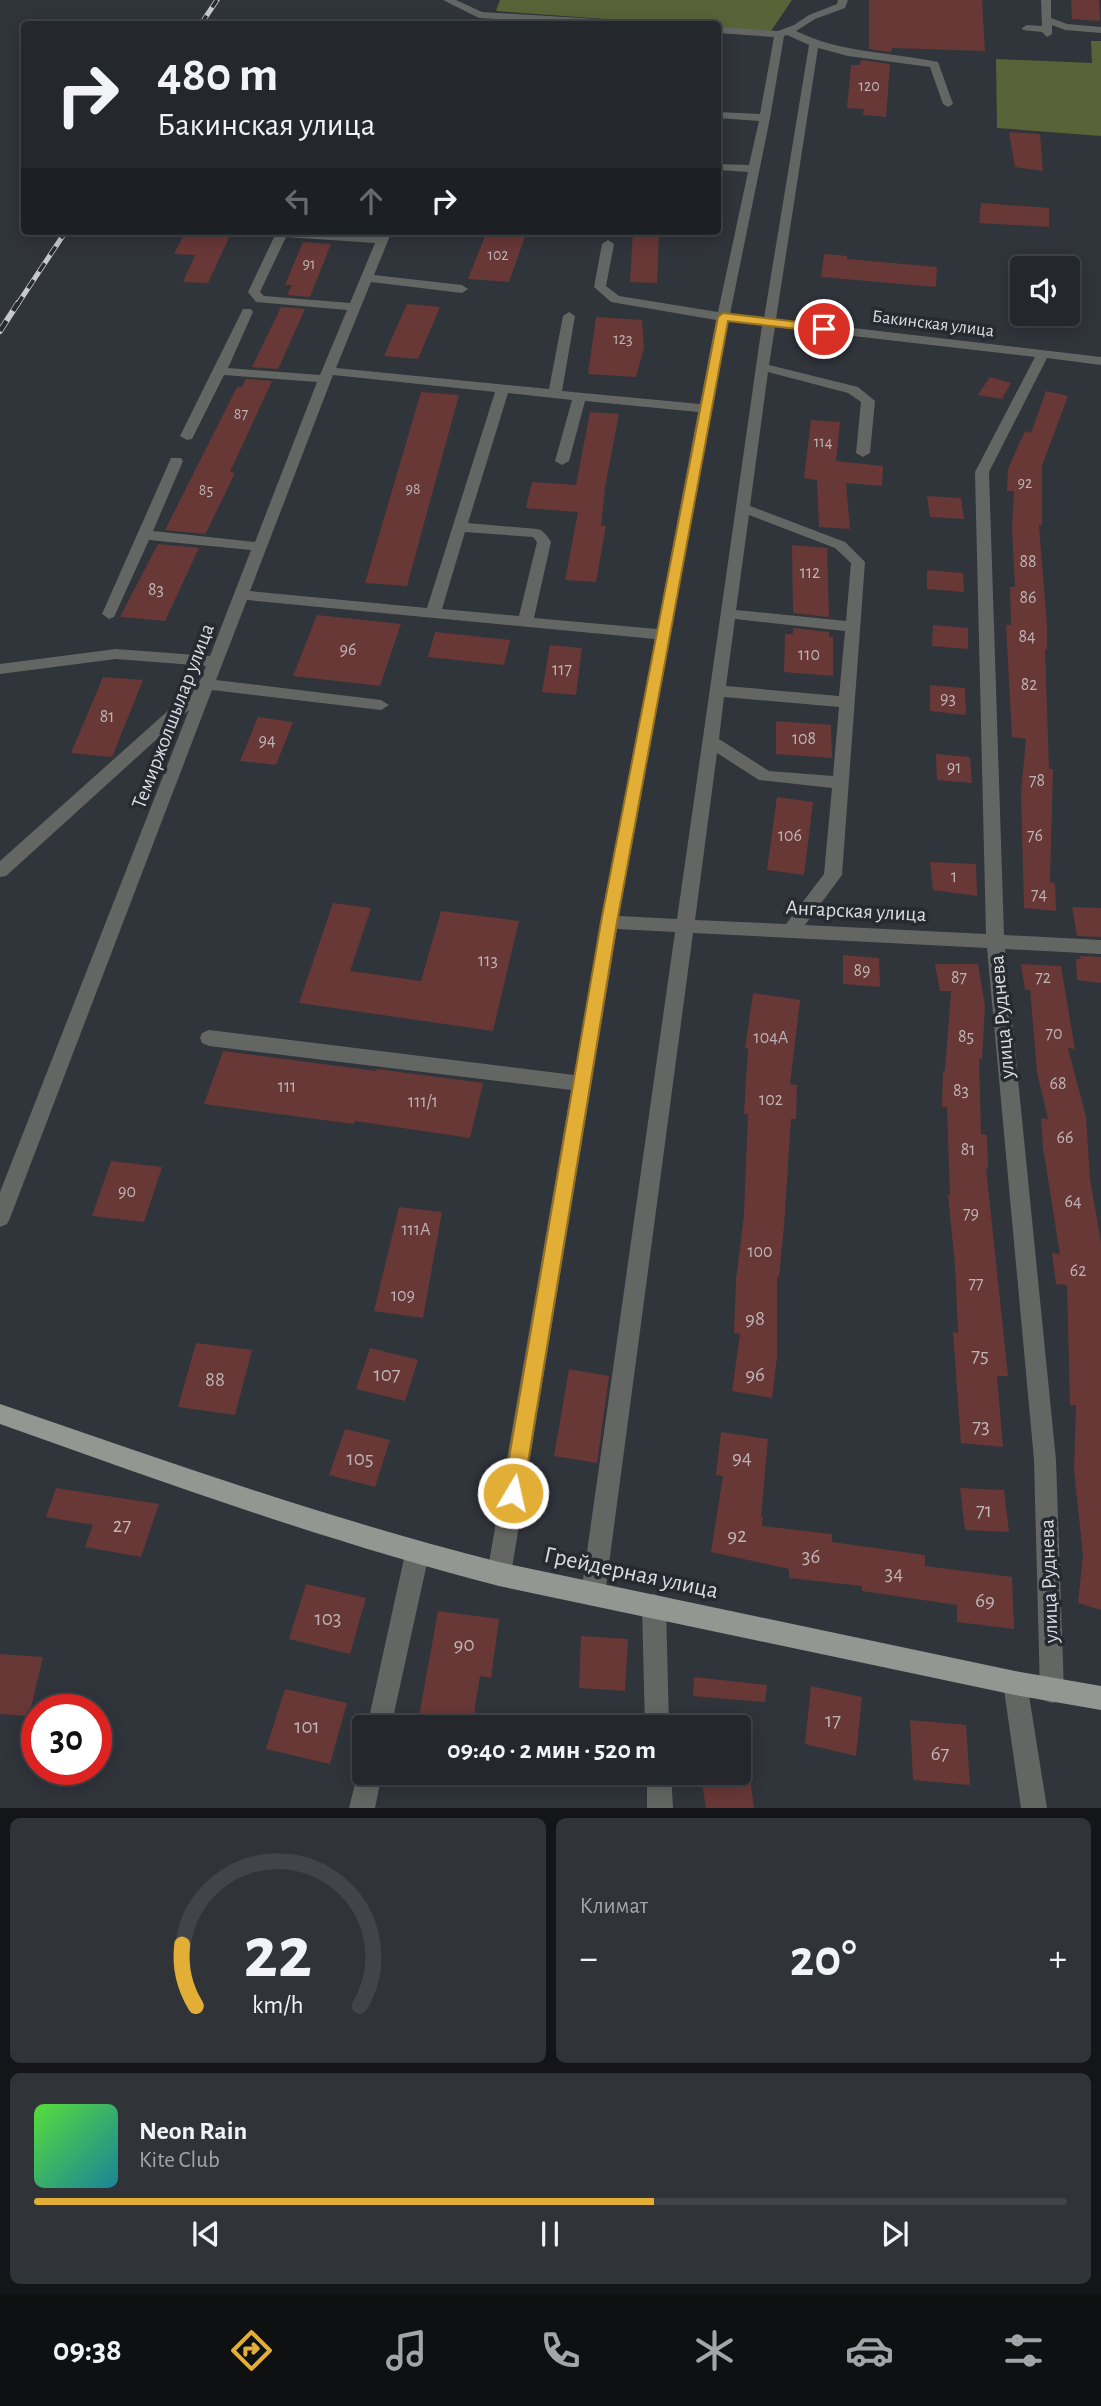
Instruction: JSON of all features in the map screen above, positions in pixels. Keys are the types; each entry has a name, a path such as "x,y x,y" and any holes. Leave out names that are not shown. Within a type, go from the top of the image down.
{"main road":[{"name":"Грейдерная улица","path":"0,1413 211,1489 418,1554 499,1574 1052,1691 1101,1698"}],"street":[{"path":"448,0 477,18 544,21"},
{"path":"477,18 483,0"},
{"path":"783,33 812,17 842,6 843,0"},
{"path":"1046,0 1047,28"},
{"path":"1027,28 1101,30"},
{"path":"721,30 783,33 848,53 934,64 948,104"},
{"path":"499,1574 609,922 723,317 783,33"},
{"path":"593,1594 762,367 814,44"},
{"path":"721,115 765,118"},
{"path":"721,167 754,169"},
{"path":"281,235 254,292 260,299 354,307"},
{"path":"358,235 384,236"},
{"name":"Темиржолшылар улица","path":"0,1218 326,375 384,236"},
{"name":"Бакинская улица","path":"608,244 600,287 615,299 723,317 1101,361"},
{"path":"366,278 462,289"},
{"path":"187,436 247,312"},
{"path":"555,393 569,316"},
{"name":"улица Руднева","path":"1042,355 982,472 995,940 1045,1460 1052,1691"},
{"path":"762,367 853,390 868,401 863,453"},
{"path":"220,371 326,375 503,388 706,409"},
{"path":"432,613 503,388"},
{"path":"562,461 580,396"},
{"path":"109,614 176,461"},
{"path":"743,509 840,545 858,562 833,875 791,931"},
{"path":"460,527 537,533 544,542 525,622"},
{"path":"144,535 261,547"},
{"path":"243,595 664,635"},
{"path":"729,614 853,627"},
{"path":"0,669 116,654 216,662"},
{"path":"0,871 208,684 381,705"},
{"path":"718,691 847,702"},
{"path":"711,742 765,776 841,783"},
{"name":"Ангарская улица","path":"609,922 1101,947"},
{"path":"209,1038 582,1084"},
{"path":"382,1715 418,1554"},
{"path":"653,1606 657,1715"},
{"path":"1015,1683 1034,1808"},
{"path":"362,1808 367,1785"},
{"path":"659,1785 660,1808"}],"green space":[{"path":"500,0 792,0 771,31 721,28 721,21 633,21 496,11"},
{"path":"1091,41 1101,41 1101,136 997,128 996,59 1092,63"}],"building":[{"path":"869,0 982,0 985,51 892,48 891,52 869,49"},
{"path":"1071,0 1099,0 1100,21 1072,19"},
{"path":"861,60 890,64 886,117 863,115 864,109 847,108 851,65 860,65"},
{"path":"1009,132 1040,134 1043,171 1015,167"},
{"path":"981,203 1049,208 1049,227 979,223"},
{"path":"184,235 230,235 208,283 183,282 195,255 174,254"},
{"path":"485,235 526,235 509,282 468,279"},
{"path":"633,235 659,235 657,283 630,282"},
{"path":"303,242 331,244 310,297 287,295 292,285 285,285"},
{"path":"824,254 847,256 847,259 937,267 936,287 821,277"},
{"path":"407,304 440,307 418,359 384,356"},
{"path":"281,307 305,309 278,369 252,367"},
{"path":"596,317 642,320 644,348 636,377 588,374"},
{"path":"990,377 1011,383 1002,399 978,395"},
{"path":"246,379 272,381 230,472 235,473 207,531 205,534 165,530 237,387 242,387"},
{"path":"1046,391 1068,396 1042,466 1042,525 1039,525 1047,625 1045,649 1049,769 1053,769 1050,882 1055,883 1056,911 1024,908 1021,793 1026,739 1012,737 1006,625 1011,625 1010,587 1015,587 1012,529 1014,491 1007,491 1008,469 1025,431 1031,433"},
{"path":"421,392 459,395 407,586 365,583"},
{"path":"590,412 619,414 605,487 601,526 606,526 596,582 565,580 578,512 526,508 532,482 576,485"},
{"path":"811,420 840,422 836,461 883,466 882,486 846,483 850,529 819,527 817,480 804,478"},
{"path":"927,496 961,498 964,519 930,517"},
{"path":"158,544 199,548 165,621 120,617"},
{"path":"792,545 827,548 829,617 793,613"},
{"path":"927,570 963,573 964,592 927,589"},
{"path":"317,615 401,624 380,686 293,676"},
{"path":"933,625 968,628 968,649 932,646"},
{"path":"793,628 829,632 829,637 833,637 833,676 784,672 785,634 793,634"},
{"path":"435,632 510,640 504,665 428,657"},
{"path":"550,645 582,648 576,695 542,692"},
{"path":"103,677 143,680 112,757 71,753"},
{"path":"930,685 965,688 966,715 930,711"},
{"path":"258,717 293,722 276,765 240,761"},
{"path":"776,721 831,725 832,758 776,754"},
{"path":"936,754 970,757 972,783 937,780"},
{"path":"777,797 813,802 804,875 767,870"},
{"path":"930,862 976,864 977,896 933,890"},
{"path":"333,903 371,908 350,971 421,981 441,911 519,921 493,1031 299,1003"},
{"path":"1072,907 1101,908 1101,937 1077,936"},
{"path":"843,955 879,958 880,987 843,984"},
{"path":"1080,956 1101,957 1101,983 1077,980 1076,959 1081,959"},
{"path":"935,964 978,964 985,1006 982,1059 979,1059 981,1134 987,1135 988,1169 986,1168 1008,1376 997,1376 1003,1447 961,1443 953,1332 958,1333 948,1195 947,1107 942,1107 951,991 940,991"},
{"path":"1021,964 1061,966 1075,1049 1068,1048 1086,1117 1090,1179 1101,1242 1101,1610 1078,1603 1083,1555 1074,1470 1076,1405 1070,1405 1067,1285 1056,1284 1052,1253 1060,1254 1043,1148 1041,1118 1048,1119 1037,1072 1030,990 1025,990"},
{"path":"753,993 800,1000 790,1084 797,1085 796,1119 791,1119 784,1226 777,1277 777,1357 772,1398 732,1391 740,1334 734,1333 736,1280 744,1215 748,1114 744,1114 748,1048 745,1048"},
{"path":"223,1051 483,1083 470,1138 355,1121 354,1124 204,1104"},
{"path":"111,1161 162,1167 144,1222 92,1216"},
{"path":"399,1207 442,1212 423,1318 374,1311"},
{"path":"196,1343 252,1350 235,1415 178,1407"},
{"path":"370,1348 418,1360 405,1401 356,1389"},
{"path":"569,1369 609,1376 597,1463 554,1456"},
{"path":"345,1429 390,1440 375,1487 329,1475"},
{"path":"721,1432 768,1439 762,1526 832,1534 832,1542 925,1555 925,1566 1012,1577 1014,1629 957,1622 957,1605 862,1591 862,1586 789,1578 789,1569 711,1552 723,1476 716,1475"},
{"path":"56,1488 159,1504 141,1557 85,1547 93,1525 46,1517"},
{"path":"960,1488 1004,1490 1009,1532 965,1530"},
{"path":"306,1584 366,1598 350,1654 289,1639"},
{"path":"438,1611 499,1619 491,1678 480,1676 474,1715 419,1715"},
{"path":"581,1636 628,1639 625,1691 579,1688"},
{"path":"0,1654 43,1657 34,1694 21,1694 21,1715 0,1714"},
{"path":"694,1677 767,1685 765,1702 693,1696"},
{"path":"811,1686 862,1697 856,1756 805,1744"},
{"path":"285,1689 347,1703 330,1764 266,1749"},
{"path":"910,1720 966,1725 970,1785 913,1780"},
{"path":"702,1785 751,1785 754,1808 706,1808"}],"railway":[{"path":"203,21 217,0"},
{"path":"17,305 63,235"},
{"path":"0,331 18,303"}],"route":[{"path":"513,1493 609,922 723,317 824,329"}]}
